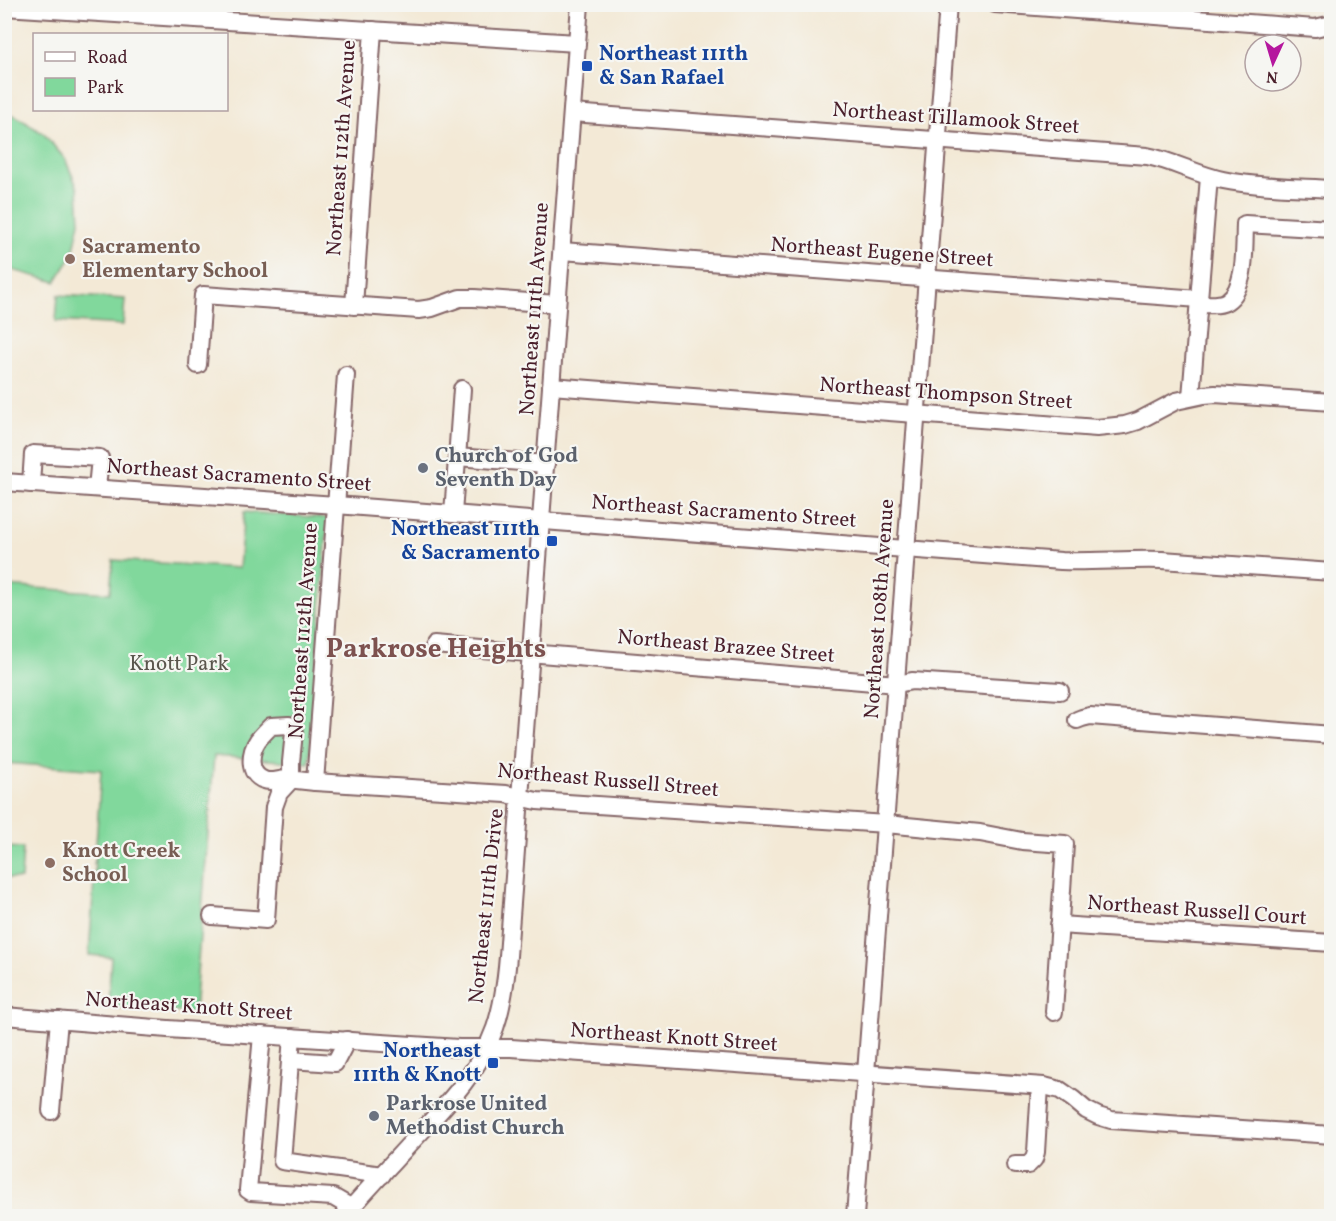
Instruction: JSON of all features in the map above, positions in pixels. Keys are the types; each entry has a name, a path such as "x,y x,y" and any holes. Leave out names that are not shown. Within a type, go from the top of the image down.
{"street":[{"name":"Northeast 111th Avenue","path":"520,797 580,4"},
{"name":"Northeast 108th Avenue","path":"855,1216 948,4"},
{"path":"995,4 1110,9 1315,28 1332,24"},
{"path":"4,7 236,13 373,30 577,43"},
{"name":"Northeast 112th Avenue","path":"354,306 373,30"},
{"name":"Northeast Tillamook Street","path":"572,113 1148,156 1177,164 1209,177 1240,183 1332,189"},
{"path":"1191,397 1209,177"},
{"name":"Northeast Eugene Street","path":"562,250 1216,304 1226,302 1239,286 1242,275 1245,224 1332,229"},
{"path":"198,365 203,295 419,310 460,298 557,304"},
{"name":"Northeast 112th Avenue","path":"315,782 346,375"},
{"name":"Northeast Thompson Street","path":"551,386 1079,427 1125,425 1138,421 1176,401 1215,394 1332,402"},
{"path":"453,514 462,389"},
{"path":"31,484 33,454 100,458 97,488"},
{"path":"457,457 546,464"},
{"name":"Northeast Sacramento Street","path":"4,482 336,505 1061,561 1162,560 1332,572"},
{"name":"Northeast Brazee Street","path":"434,645 897,684 912,681 1060,692"},
{"path":"1077,720 1090,716 1332,735"},
{"name":"Northeast Russell Street","path":"213,916 266,920 274,807 279,793 291,780 506,794 537,801 886,824 1065,844 1059,925"},
{"name":"Northeast 111th Drive","path":"348,1212 456,1094 486,1048 499,1013 506,980 520,797"},
{"path":"1054,1012 1059,925"},
{"name":"Northeast Russell Court","path":"1059,925 1332,943"},
{"name":"Northeast Knott Street","path":"4,1016 459,1048 522,1049 1040,1086 1060,1090 1086,1110 1111,1120 1332,1135"},
{"path":"51,1111 58,1020"},
{"path":"262,1035 248,1190 333,1197 348,1212"},
{"path":"292,1037 282,1161 382,1174"},
{"path":"290,1060 335,1063 347,1040"},
{"path":"1015,1165 1028,1165 1034,1159 1040,1086"}],"green space":[{"path":"5,113 16,116 44,134 65,159 78,189 80,222 73,254 56,282 5,268"},
{"path":"58,295 125,299 123,325 56,321"},
{"name":"Knott Park","path":"244,512 328,518 309,763 214,756 194,1013 108,1007 111,957 89,955 101,770 5,763 4,586 110,593 113,560 239,568"},
{"path":"5,847 23,848 21,879 5,878"}],"place":[{"name":"Northeast 111th & San Rafael","path":"587,66"},
{"name":"Sacramento Elementary School","path":"70,259"},
{"name":"Church of God Seventh Day","path":"423,468"},
{"name":"Northeast 111th & Sacramento","path":"552,541"},
{"name":"Knott Creek School","path":"50,863"},
{"name":"Northeast 111th & Knott","path":"493,1063"},
{"name":"Parkrose United Methodist Church","path":"374,1116"}],"district":[{"name":"Parkrose Heights","path":"436,650"}]}
